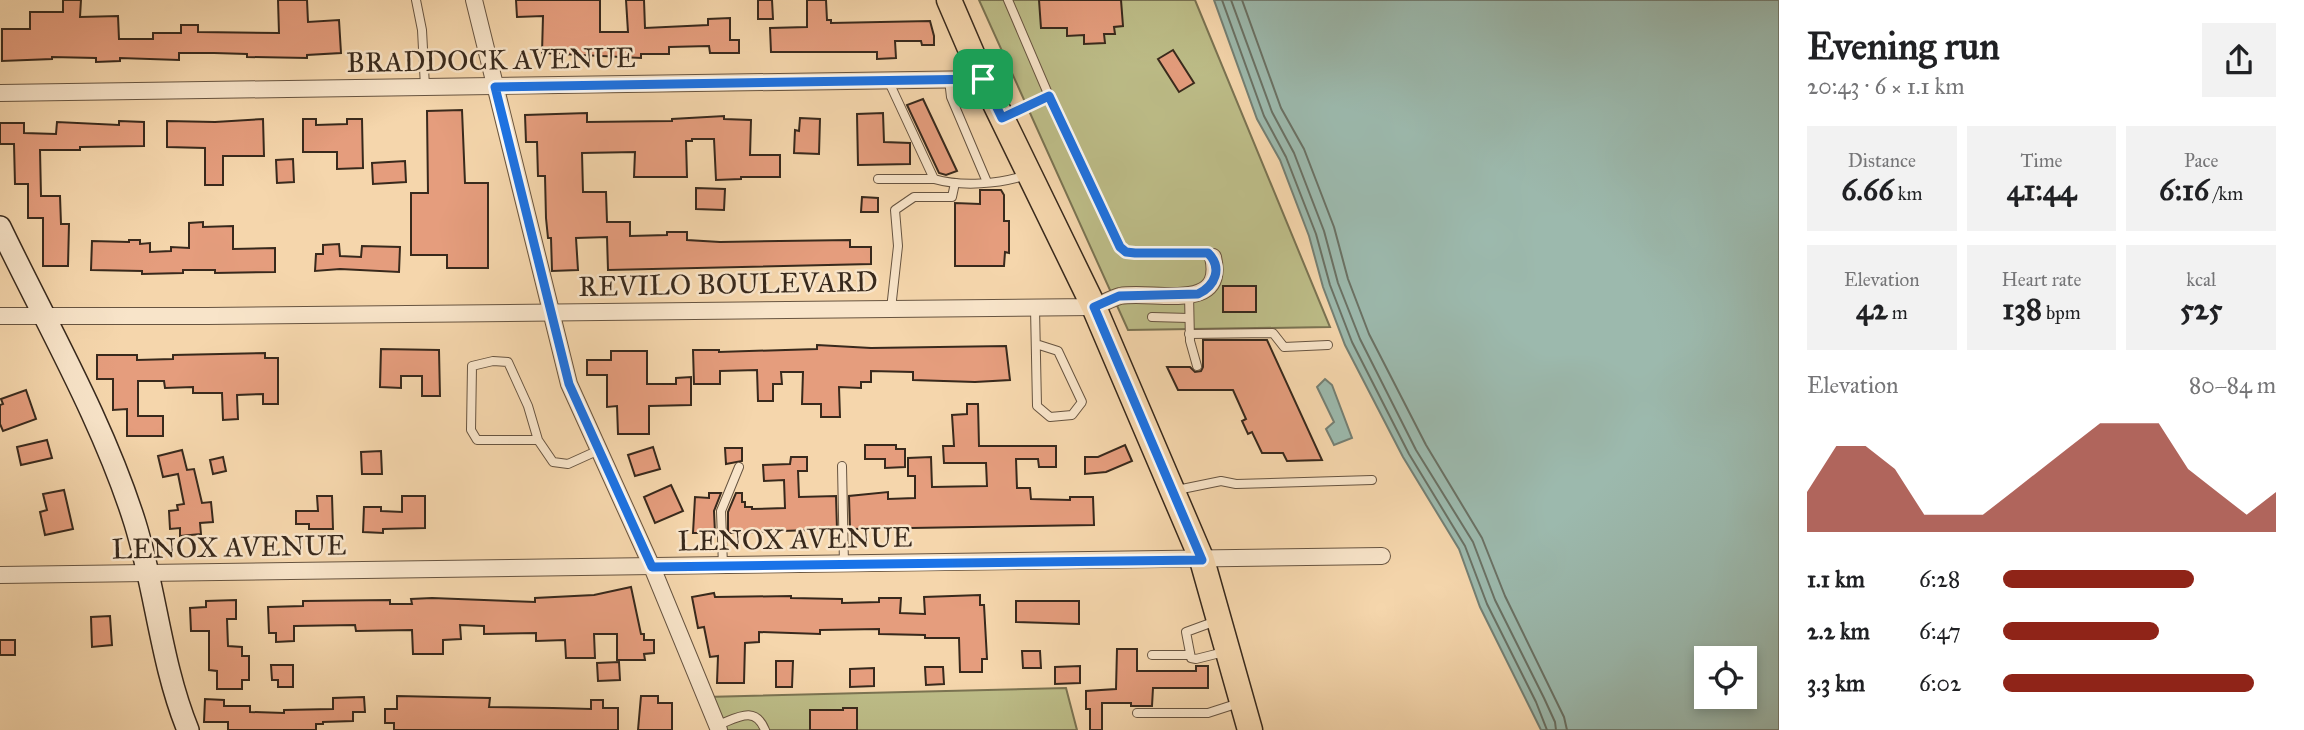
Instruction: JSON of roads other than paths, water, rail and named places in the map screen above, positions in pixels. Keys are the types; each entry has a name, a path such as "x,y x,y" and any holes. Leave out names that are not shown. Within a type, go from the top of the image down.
{"main road":[{"path":"949,0 983,79 1094,307 1202,560 1250,730"},
{"path":"0,227 100,430 135,523 176,699 188,730"}],"street":[{"path":"474,0 569,384 652,567 718,728"},
{"name":"BRADDOCK AVENUE","path":"0,93 983,79"},
{"path":"1189,295 1198,294 1213,282 1216,272 1213,257"},
{"name":"REVILO BOULEVARD","path":"0,316 1094,307 1119,296 1189,295"},
{"name":"LENOX AVENUE","path":"0,575 1382,556"}],"lane":[{"path":"416,0 422,30 425,87"},
{"path":"1008,0 1049,96 1120,247 1126,252 1135,253 1208,253 1213,257"},
{"path":"949,79 951,97 987,182"},
{"path":"888,80 934,179"},
{"path":"1002,118 1049,96"},
{"path":"878,179 987,182 1012,180 1030,174"},
{"path":"891,309 898,246 895,210 914,197 952,197 955,183"},
{"path":"1189,295 1189,334 1197,366"},
{"path":"1035,307 1035,344 1037,406 1050,417 1072,415 1082,402 1058,351 1035,344"},
{"path":"1152,317 1189,318"},
{"path":"1189,334 1273,333 1284,347 1328,345"},
{"path":"538,440 477,440 471,430 472,366 493,361 508,362 528,406 538,440 553,462 568,464 599,450"},
{"path":"842,466 844,565"},
{"path":"723,566 721,511 739,467"},
{"path":"1173,491 1221,481 1236,484 1372,480"},
{"path":"1219,620 1186,632 1190,655 1196,659 1228,651"},
{"path":"1152,655 1190,655"},
{"path":"1138,713 1208,713 1242,702"},
{"path":"718,728 745,715 755,716 765,730"}],"water":[{"path":"1214,0 1779,0 1779,730 1541,730 1480,607 1459,549 1403,457 1345,345 1323,287 1309,236 1280,160 1257,119"},
{"path":"1325,379 1332,385 1352,438 1334,445 1326,429 1334,422 1317,387"}]}
